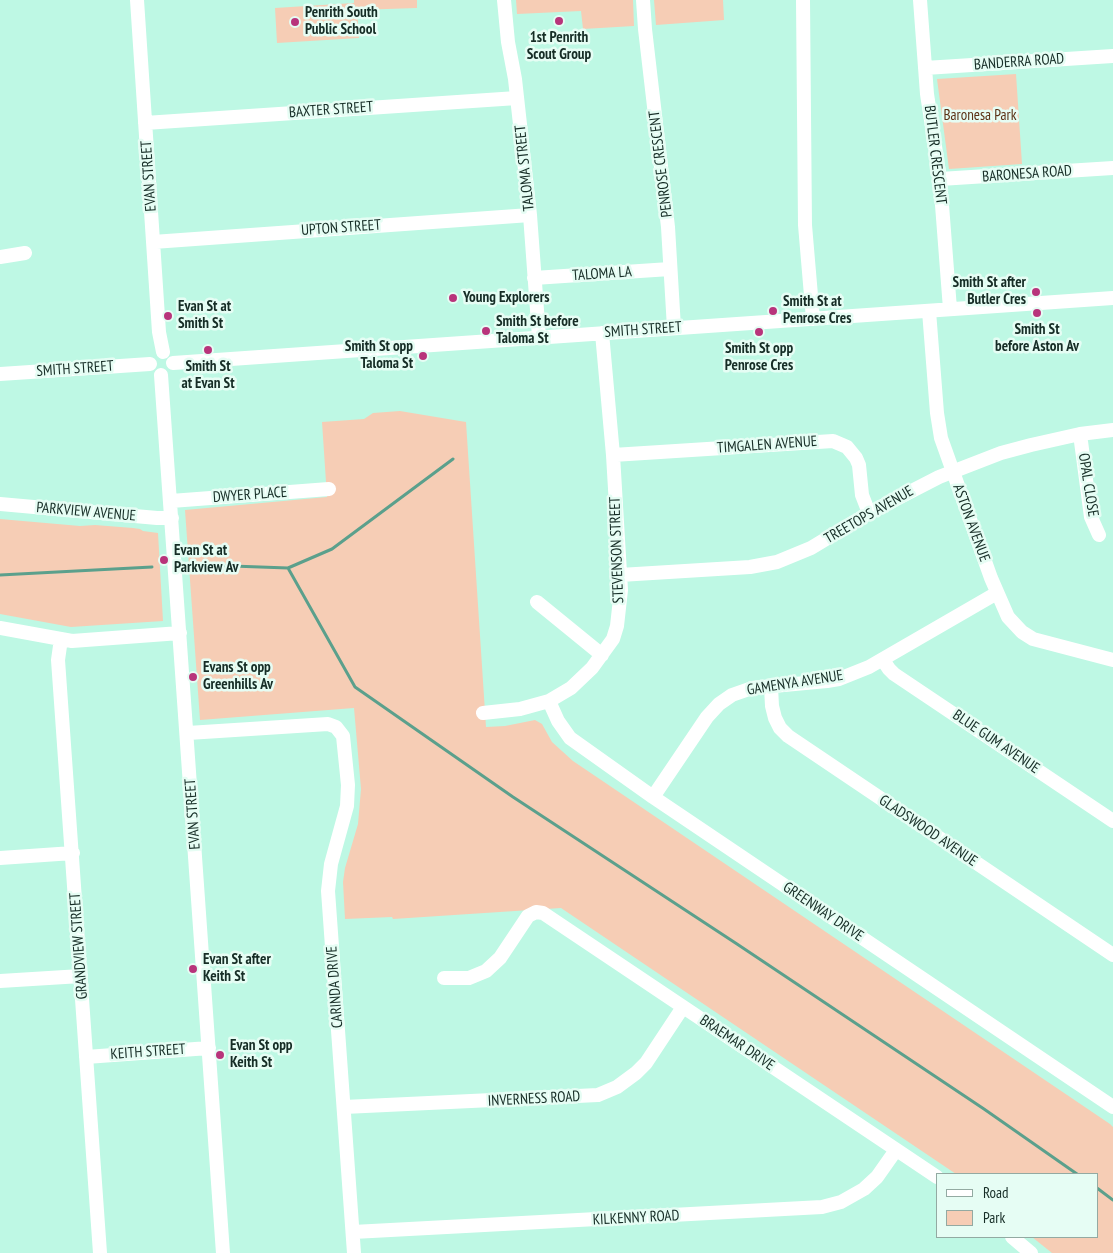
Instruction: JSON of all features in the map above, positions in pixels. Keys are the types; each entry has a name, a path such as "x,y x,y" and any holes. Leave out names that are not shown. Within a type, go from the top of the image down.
{"street":[{"name":"EVAN STREET","path":"137,0 159,332 162,352"},
{"name":"TALOMA STREET","path":"504,0 530,215 539,337"},
{"name":"PENROSE CRESCENT","path":"643,0 668,227 674,328"},
{"path":"803,0 805,225 813,319"},
{"name":"BUTLER CRESCENT","path":"920,0 925,68 940,180 950,309"},
{"name":"BANDERRA ROAD","path":"925,68 1113,56"},
{"name":"BAXTER STREET","path":"145,123 517,98"},
{"name":"BARONESA ROAD","path":"940,180 1113,168"},
{"name":"UPTON STREET","path":"153,242 530,215"},
{"path":"0,256 24,253"},
{"name":"TALOMA LA","path":"534,278 670,269"},
{"name":"SMITH STREET","path":"173,363 1113,298"},
{"name":"ASTON AVENUE","path":"929,311 940,430 952,472 997,593 1008,617 1016,627 1028,636 1040,641 1113,660"},
{"name":"STEVENSON STREET","path":"483,713 520,709 549,701 577,683 592,668 613,639 617,626 620,600 620,575 613,455 602,333"},
{"path":"162,352 169,354 173,363 168,372 162,375 155,372 150,364 152,357 162,352"},
{"name":"SMITH STREET","path":"0,374 150,364"},
{"name":"EVAN STREET","path":"162,375 223,1253"},
{"name":"TREETOPS AVENUE","path":"620,575 750,567 777,562 811,548 922,485 952,472 1017,449 1080,434 1113,430"},
{"name":"OPAL CLOSE","path":"1080,434 1091,517 1099,535"},
{"name":"TIMGALEN AVENUE","path":"613,455 833,441 847,447 856,458 859,465 862,495 869,514"},
{"name":"DWYER PLACE","path":"171,501 329,489"},
{"name":"PARKVIEW AVENUE","path":"0,504 172,518"},
{"name":"GAMENYA AVENUE","path":"653,797 714,708 724,700 752,688 816,683 839,679 883,660 997,593"},
{"path":"538,602 602,655"},
{"path":"0,628 77,641 180,633"},
{"name":"GRANDVIEW STREET","path":"60,639 58,660 100,1253"},
{"name":"BLUE GUM AVENUE","path":"883,660 894,674 1113,821"},
{"name":"GLADSWOOD AVENUE","path":"771,687 775,718 780,728 788,736 1113,955"},
{"name":"GREENWAY DRIVE","path":"549,701 558,721 570,738 653,797 1113,1108"},
{"name":"CARINDA DRIVE","path":"188,733 328,724 336,727 341,732 344,740 348,796 345,816 331,864 328,891 354,1253"},
{"path":"0,858 73,853"},
{"name":"BRAEMAR DRIVE","path":"444,978 469,978 486,971 500,958 528,916 536,912 547,914 936,1176"},
{"path":"0,981 81,976"},
{"name":"INVERNESS ROAD","path":"344,1107 598,1095 617,1087 646,1063 683,1007"},
{"name":"KEITH STREET","path":"86,1056 209,1048"},
{"name":"KILKENNY ROAD","path":"353,1232 822,1207 841,1202 864,1188 876,1178 896,1150"},
{"path":"1013,1238 1032,1253"}],"green space":[{"path":"354,0 417,0 417,8 357,10 359,38 277,43 275,8 354,3"},
{"path":"516,0 633,0 634,26 583,29 581,11 517,14"},
{"path":"654,0 723,0 724,20 656,25"},
{"name":"Baronesa Park","path":"1016,74 1022,164 949,169 937,79"},
{"path":"400,411 466,422 486,727 505,726 535,720 542,724 552,742 573,761 1110,1124 1113,1127 1113,1253 1052,1253 1033,1238 1098,1238 1098,1173 955,1173 561,908 393,919 392,917 345,919 343,882 345,868 358,824 361,789 354,708 200,720 185,510 327,497 322,422 364,419 373,413"},
{"path":"0,519 80,526 95,525 133,528 158,533 163,621 71,627 0,614"}],"waterway":[{"path":"288,568 332,549 453,459"},
{"path":"204,565 288,568 355,687 513,797 984,1109 1076,1173"},
{"path":"0,575 152,567"},
{"path":"1098,1189 1113,1200"}],"place":[{"name":"1st Penrith Scout Group","path":"559,21"},
{"name":"Penrith South Public School","path":"295,22"},
{"name":"Smith St after Butler Cres","path":"1036,292"},
{"name":"Young Explorers","path":"453,298"},
{"name":"Smith St at Penrose Cres","path":"773,311"},
{"name":"Smith St before Aston Av","path":"1037,313"},
{"name":"Evan St at Smith St","path":"168,316"},
{"name":"Smith St before Taloma St","path":"486,331"},
{"name":"Smith St opp Penrose Cres","path":"759,332"},
{"name":"Smith St at Evan St","path":"208,350"},
{"name":"Smith St opp Taloma St","path":"423,356"},
{"name":"Evan St at Parkview Av","path":"164,560"},
{"name":"Evans St opp Greenhills Av","path":"193,677"},
{"name":"Evan St after Keith St","path":"193,969"},
{"name":"Evan St opp Keith St","path":"220,1055"}]}
